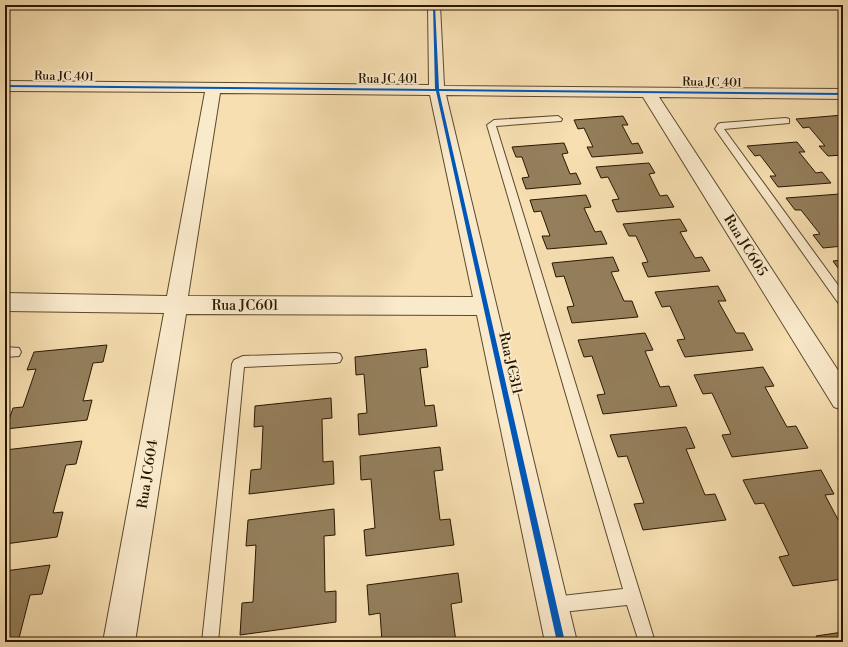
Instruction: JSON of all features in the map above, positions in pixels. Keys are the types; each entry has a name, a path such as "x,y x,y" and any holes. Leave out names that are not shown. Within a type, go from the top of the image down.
{"street":[{"name":"Rua JC311","path":"434,5 436,90 561,642"},
{"name":"Rua JC 401","path":"5,86 843,94"},
{"name":"Rua JC604","path":"119,642 213,88"},
{"name":"Rua JC605","path":"648,92 843,399"},
{"name":"Rua JC601","path":"5,302 175,305 485,306"}],"lane":[{"path":"558,119 494,123 491,126 647,642"},
{"path":"786,122 721,126 719,129 843,301"},
{"path":"210,642 238,364 243,361 336,358"},
{"path":"553,605 633,596"}],"building":[{"path":"843,115 843,155 828,156 819,146 825,146 809,127 803,128 796,119"},
{"path":"623,116 628,125 622,125 632,144 638,143 643,153 592,157 587,147 593,147 584,128 578,129 574,120"},
{"path":"797,142 805,152 799,152 816,173 822,172 831,183 778,187 770,176 776,176 760,155 755,156 747,146"},
{"path":"564,143 568,153 562,154 570,174 576,173 581,184 526,189 522,178 529,177 522,157 516,157 512,147"},
{"path":"649,163 655,173 649,174 660,196 667,195 674,207 617,212 612,200 619,199 608,177 601,178 596,167"},
{"path":"840,194 843,198 843,246 823,248 813,235 820,234 801,210 795,210 786,198"},
{"path":"586,195 591,207 584,208 595,232 601,231 607,244 547,249 542,236 550,236 541,211 534,212 530,200"},
{"path":"680,219 687,231 680,232 695,258 702,257 710,271 648,277 642,263 648,262 636,236 629,236 623,224"},
{"path":"613,257 619,271 611,272 624,301 632,301 638,317 572,323 567,307 574,306 564,276 556,277 552,263"},
{"path":"843,260 843,275 833,261"},
{"path":"718,286 726,301 718,301 736,333 744,333 753,350 685,357 677,340 685,339 670,306 662,307 655,292"},
{"path":"645,333 653,350 645,351 660,387 669,386 677,406 603,414 597,395 605,394 592,356 584,357 578,340"},
{"path":"107,345 103,362 93,363 83,401 92,400 87,420 6,429 13,408 23,407 36,369 27,370 34,352"},
{"path":"426,349 428,367 420,368 425,406 434,405 437,426 359,435 358,414 367,413 364,374 356,375 355,357"},
{"path":"763,367 774,386 765,387 787,427 796,426 808,448 732,457 722,435 731,434 712,393 703,394 694,375"},
{"path":"331,398 332,418 322,419 323,462 333,461 334,484 249,494 251,470 261,469 263,426 254,427 255,406"},
{"path":"686,427 695,448 686,449 705,495 715,494 726,520 643,530 634,504 644,503 627,456 618,457 610,435"},
{"path":"82,441 76,464 66,465 53,513 63,512 57,537 5,544 5,450"},
{"path":"440,447 443,470 434,471 440,520 450,519 454,545 366,556 364,530 375,528 371,479 361,480 360,456"},
{"path":"821,470 834,494 825,495 843,529 843,579 793,586 779,557 789,555 764,503 755,504 743,480"},
{"path":"334,509 335,535 324,536 325,592 336,591 336,622 240,635 242,603 253,602 256,545 246,546 248,520"},
{"path":"50,565 42,594 30,595 18,642 5,642 5,571"},
{"path":"458,573 462,602 451,604 456,642 382,642 380,613 369,615 367,585"},
{"path":"843,632 843,642 819,642 816,636"}],"cycle path":[{"path":"434,5 437,90 561,642"},
{"path":"5,86 843,94"}]}
